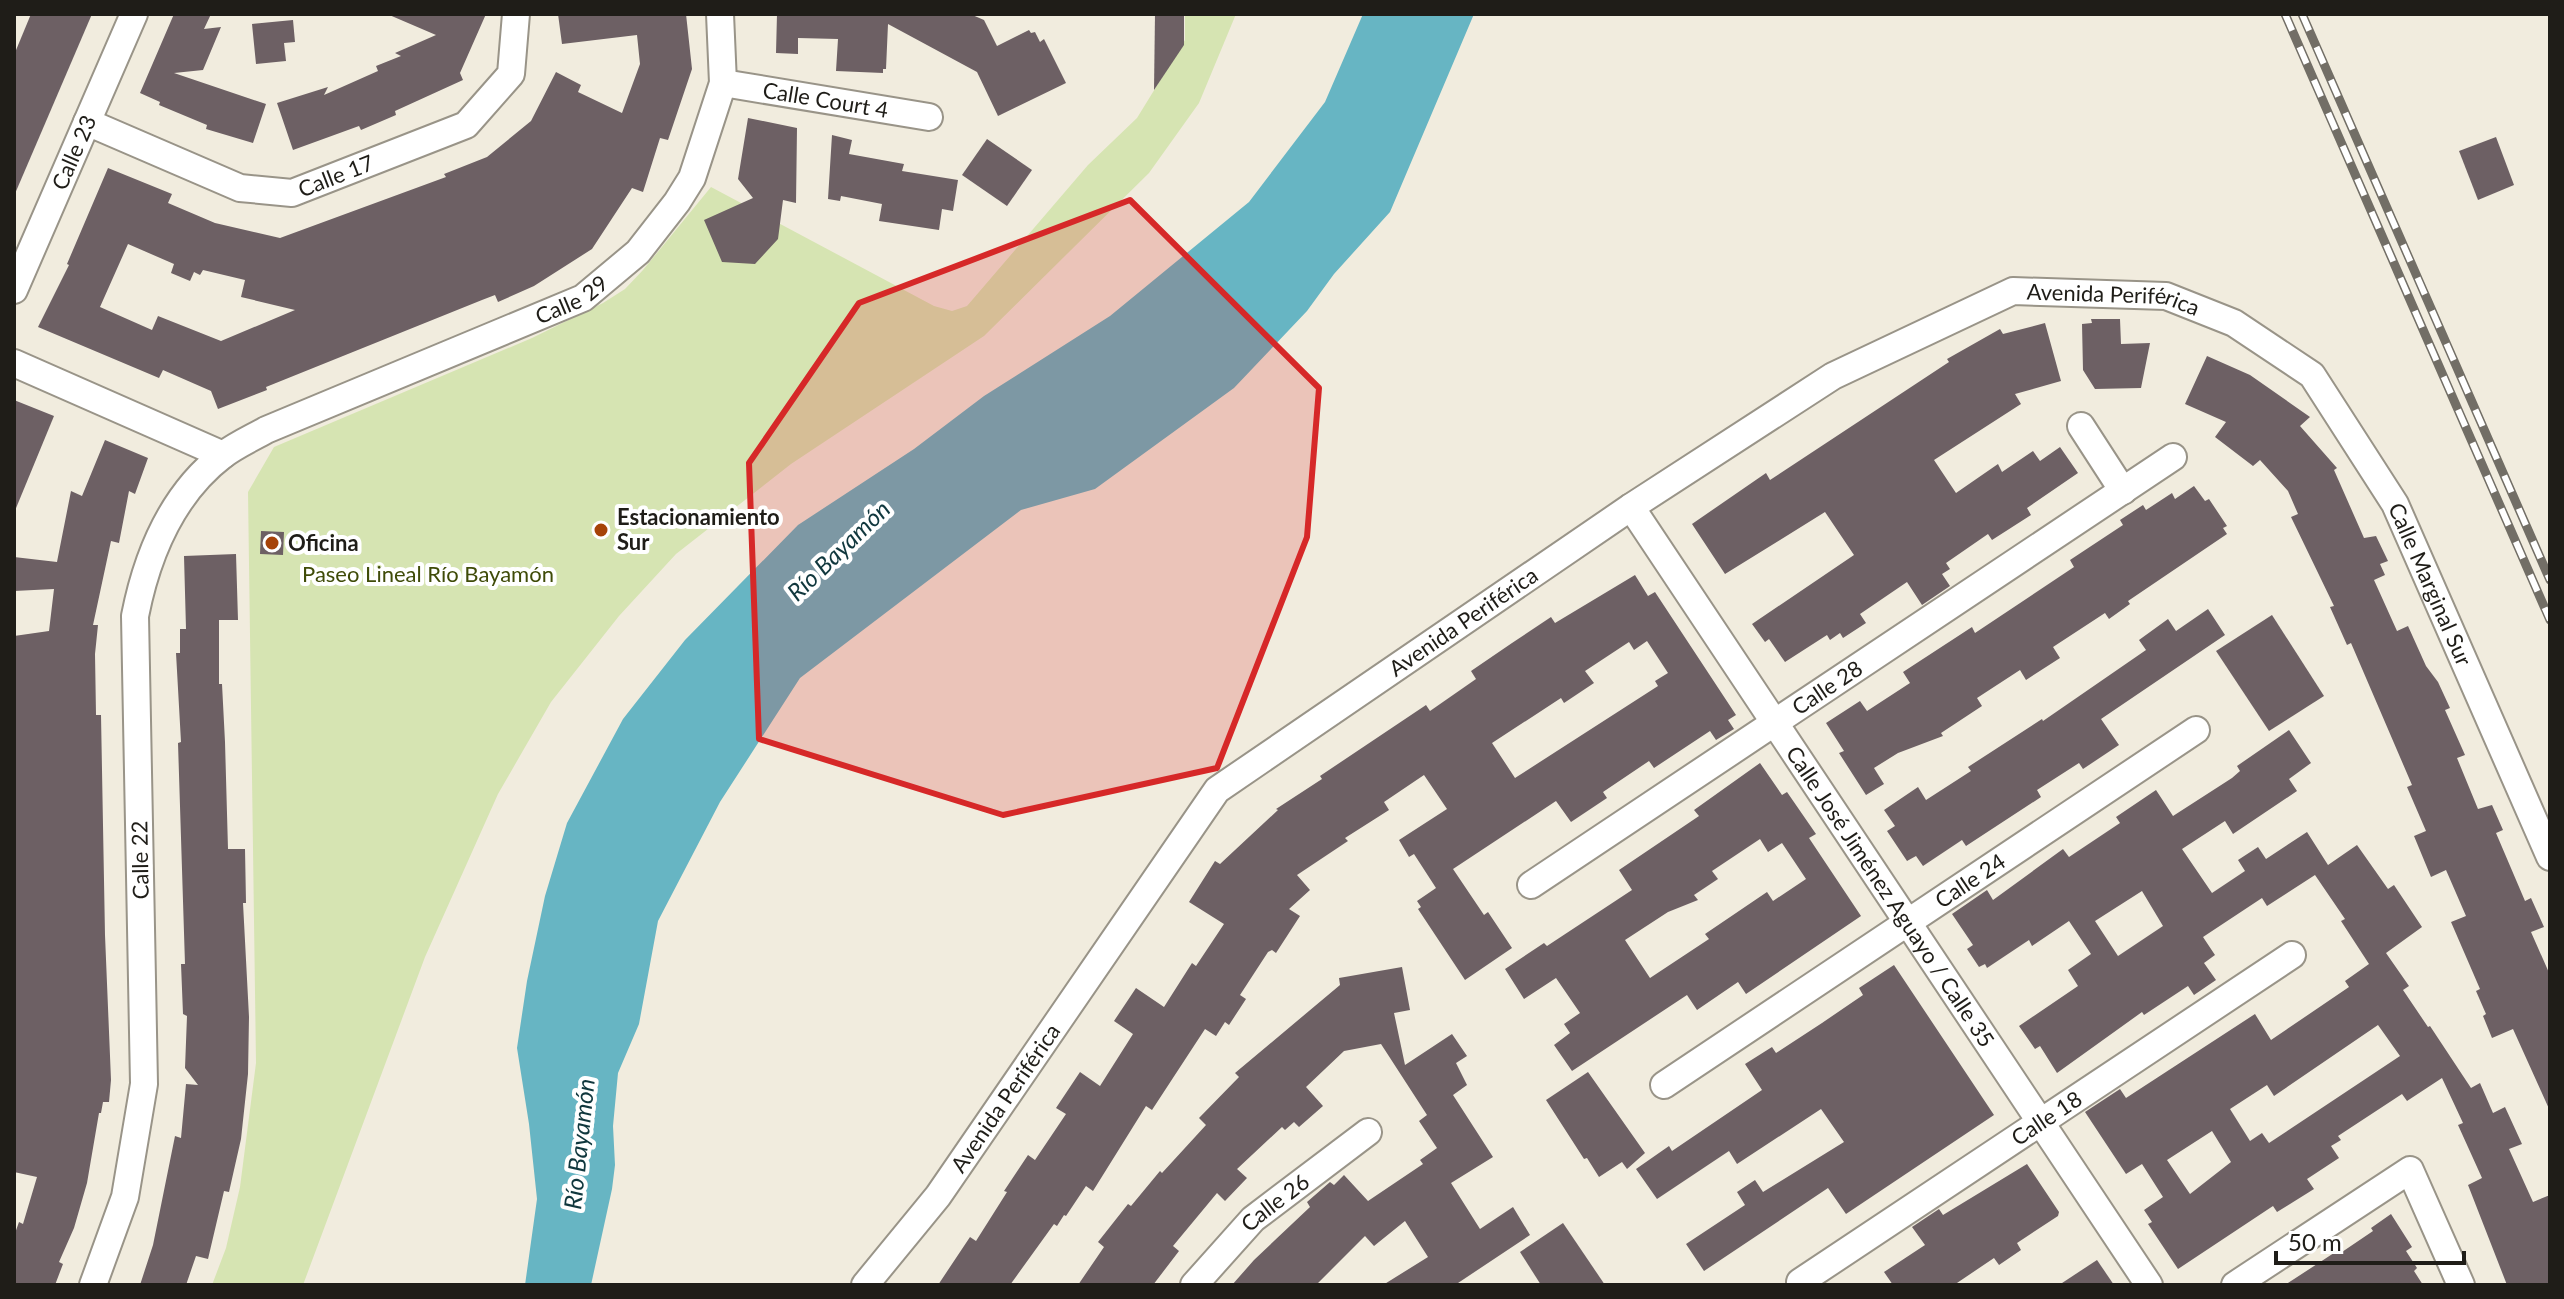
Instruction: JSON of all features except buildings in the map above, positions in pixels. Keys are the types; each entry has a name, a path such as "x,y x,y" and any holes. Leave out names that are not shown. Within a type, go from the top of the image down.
{"street":[{"name":"Calle 23","path":"14,290 134,14"},
{"name":"Calle 17","path":"87,122 240,188 292,193 466,125 511,74 516,14"},
{"path":"720,14 723,83"},
{"name":"Calle Court 4","path":"723,83 929,117"},
{"name":"Calle 29","path":"318,406 583,298 638,252 677,202 692,178 723,83"},
{"name":"Avenida Periférica","path":"865,1285 938,1196 1217,790 1631,507 1833,376 2013,291 2166,296 2234,323 2265,344"},
{"name":"Calle Marginal Sur","path":"2265,344 2312,375 2395,504 2550,857"},
{"path":"14,363 223,455"},
{"name":"Calle 22","path":"93,1285 125,1197 144,1084 135,616 142,579 158,536 200,478 223,455 266,430 318,406"},
{"path":"2081,426 2123,491"},
{"name":"Calle 28","path":"1531,885 2173,457"},
{"name":"Calle José Jiménez Aguayo / Calle 35","path":"1631,507 2149,1285"},
{"name":"Calle 24","path":"1664,1085 2196,730"},
{"name":"Calle 18","path":"1800,1282 2292,955"},
{"name":"Calle 26","path":"1194,1285 1253,1219 1368,1132"},
{"path":"2235,1285 2410,1170 2461,1285"}],"highlighted area":[{"path":"1130,200 1319,388 1307,537 1217,768 1003,815 759,739 749,463 859,303"}],"green space":[{"name":"Paseo Lineal Río Bayamón","path":"1185,14 1236,14 1199,103 1149,173 984,336 791,464 676,554 619,616 551,702 498,794 425,957 303,1285 212,1285 226,1248 240,1187 256,1063 248,492 274,447 532,338 603,303 625,289 643,270 711,187 934,306 952,311 967,306 1088,165 1137,118 1185,40"}],"water":[{"name":"Río Bayamón","path":"1363,14 1474,14 1390,212 1334,274 1307,311 1234,388 1095,489 1021,510 800,678 720,802 658,921 639,1024 618,1073 612,1189 591,1285 525,1285 537,1199 517,1048 527,981 545,896 567,823 623,719 685,640 798,525 914,449 984,396 1110,316 1249,202 1325,102"}],"railway":[{"path":"2285,14 2550,620"},
{"path":"2302,14 2550,580"}],"place":[{"name":"Estacionamiento Sur","path":"601,530"},
{"name":"Oficina","path":"272,543"}]}
